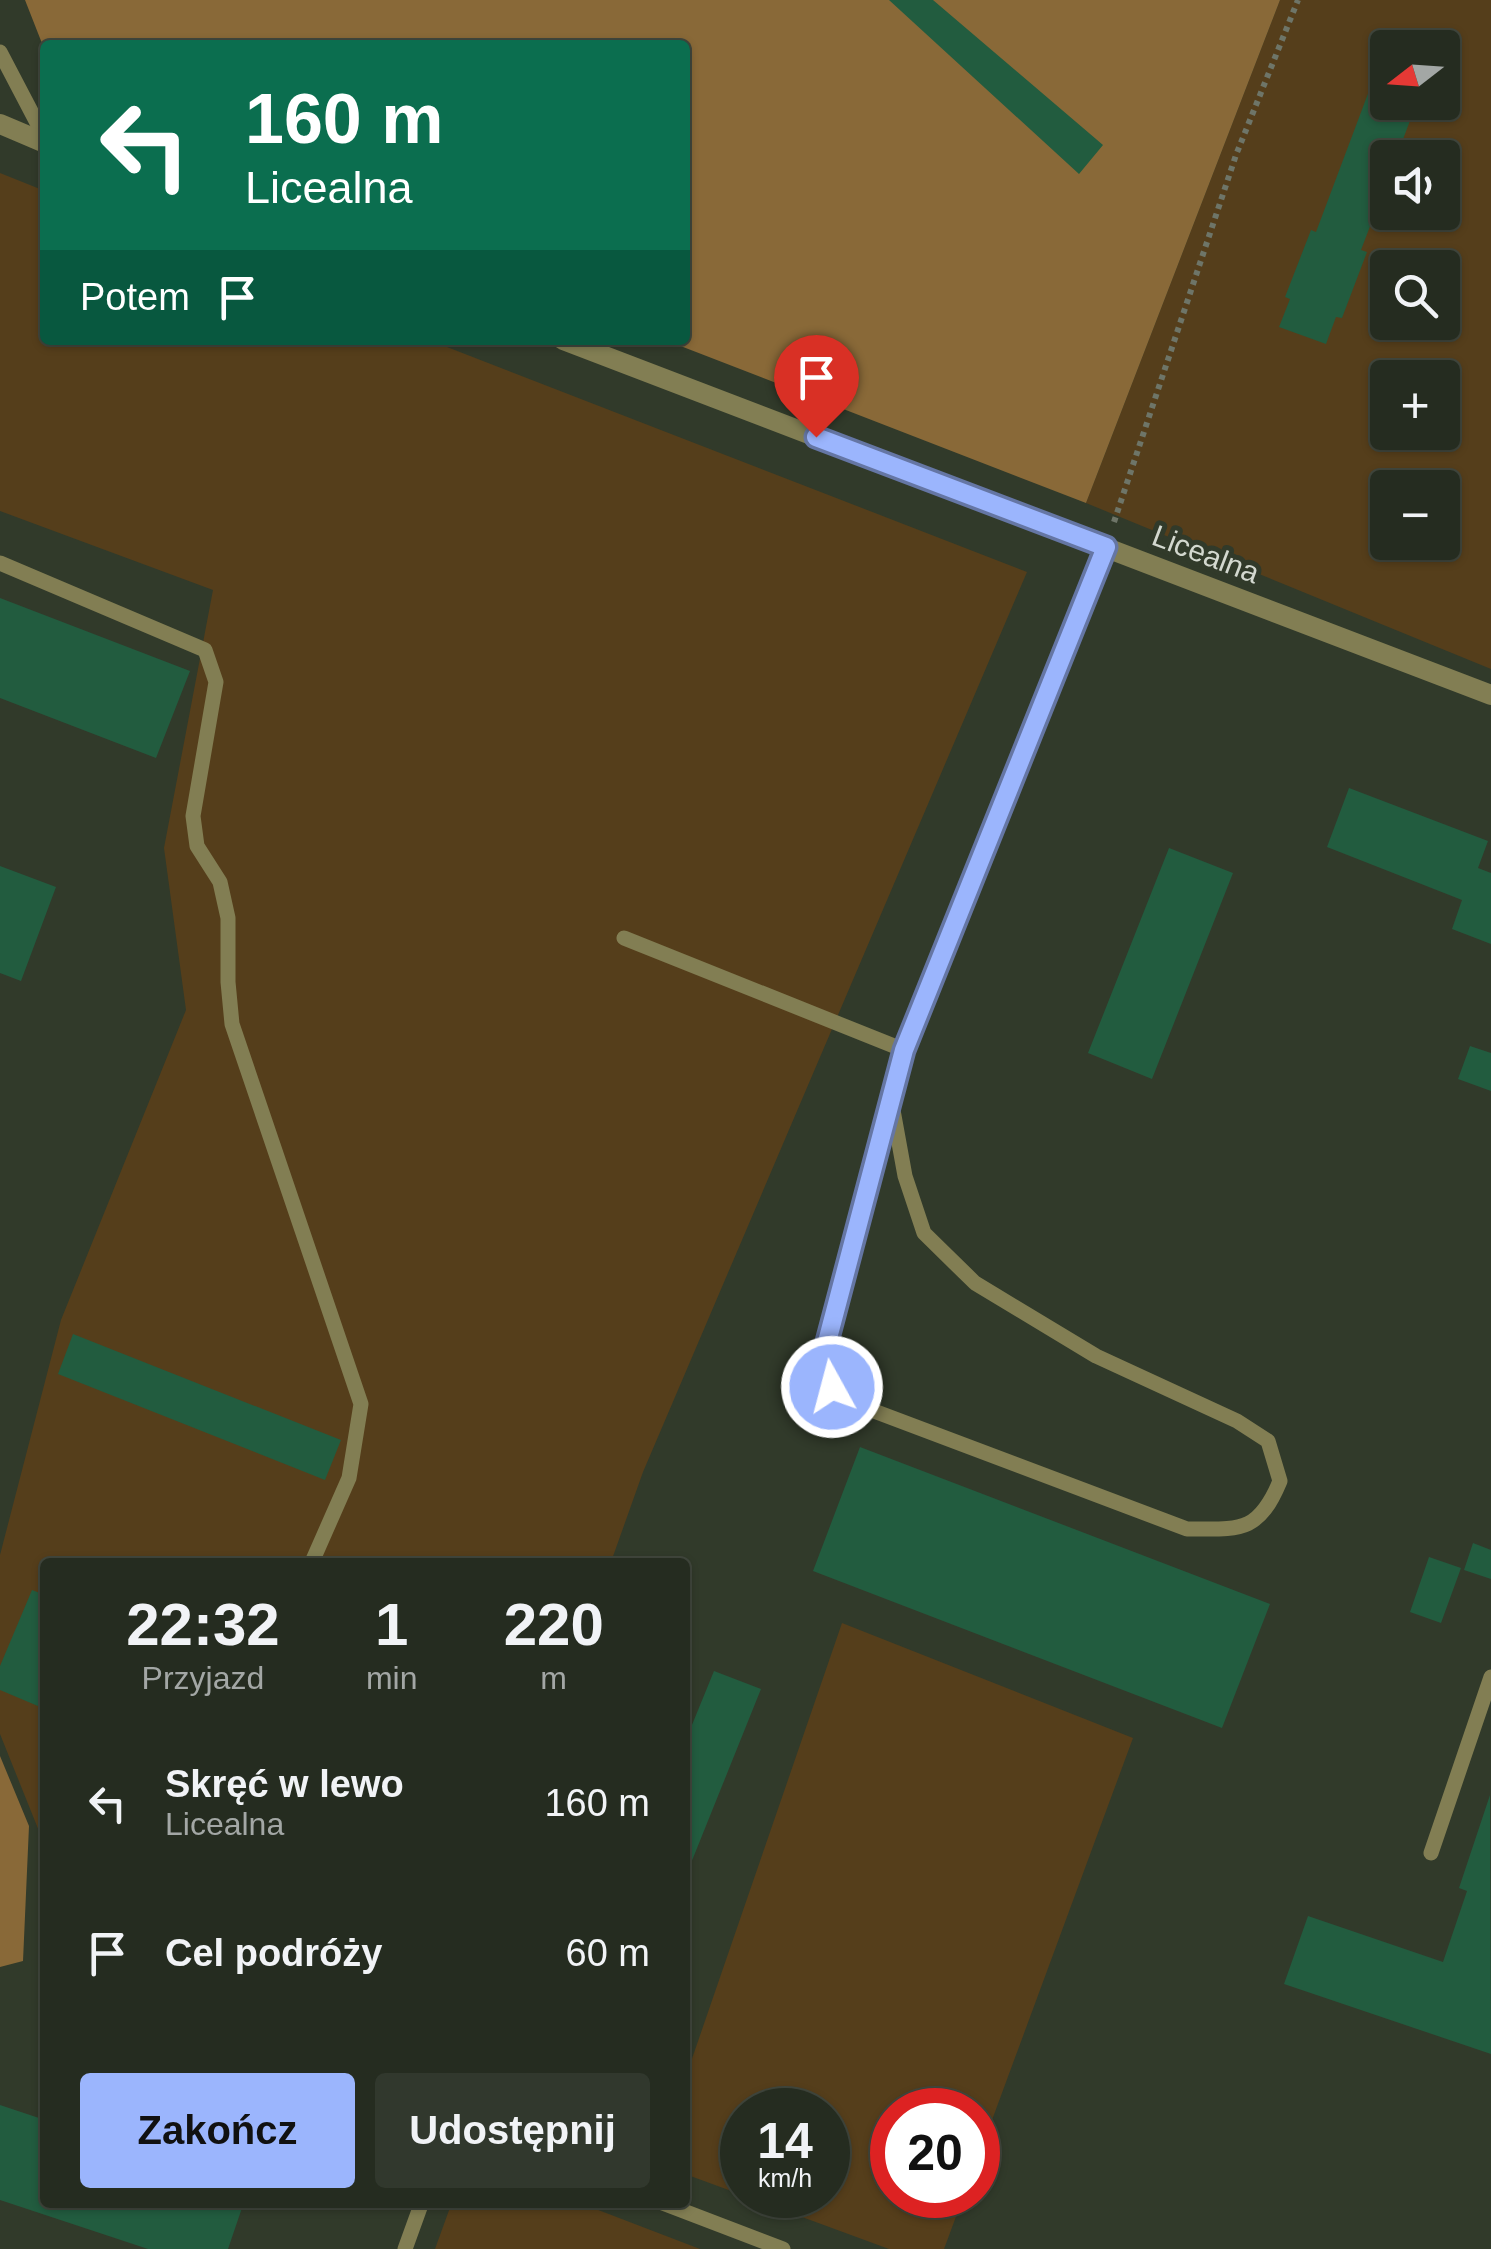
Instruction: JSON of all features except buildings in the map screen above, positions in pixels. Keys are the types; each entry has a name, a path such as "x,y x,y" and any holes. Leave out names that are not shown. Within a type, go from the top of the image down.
{"street":[{"path":"0,124 40,138"},
{"name":"Licealna","path":"575,345 1491,695"}],"lane":[{"path":"0,52 40,130"},
{"path":"890,1099 905,1176 924,1233 976,1282 1096,1356 1237,1421 1268,1441 1280,1481 1269,1508 1240,1530 1188,1529 858,1406 832,1387 823,1357 890,1099 904,1050 1106,547"},
{"path":"0,563 205,650 216,682 193,816 198,846 220,882 228,918 232,1024 361,1404 349,1478 314,1558"},
{"path":"624,938 904,1050"},
{"path":"1430,1853 1491,1677"},
{"path":"405,2249 420,2208"},
{"path":"676,2208 783,2249"}],"path":[{"path":"1106,547 1236,155 1298,0"}],"shaded area":[{"path":"25,0 1280,0 1086,503 678,345 690,345 690,40 41,40"},
{"path":"1280,0 1491,0 1491,669 1086,503"},
{"path":"0,173 40,189 40,345 442,345 1027,572 643,1472 612,1558 40,1558 40,1834 0,1734 0,1555 61,1320 186,1010 164,848 213,590 0,511"},
{"path":"842,1623 1133,1738 1000,2098 1000,2088 870,2088 870,2218 955,2218 944,2249 889,2249 805,2218 850,2218 850,2088 720,2088 720,2187 690,2176 690,2064"},
{"path":"0,1756 29,1826 23,1961 0,1967"},
{"path":"450,2208 593,2208 700,2249 435,2249"}],"route":[{"path":"816,437 1106,547 904,1050 823,1357 832,1387"}]}
